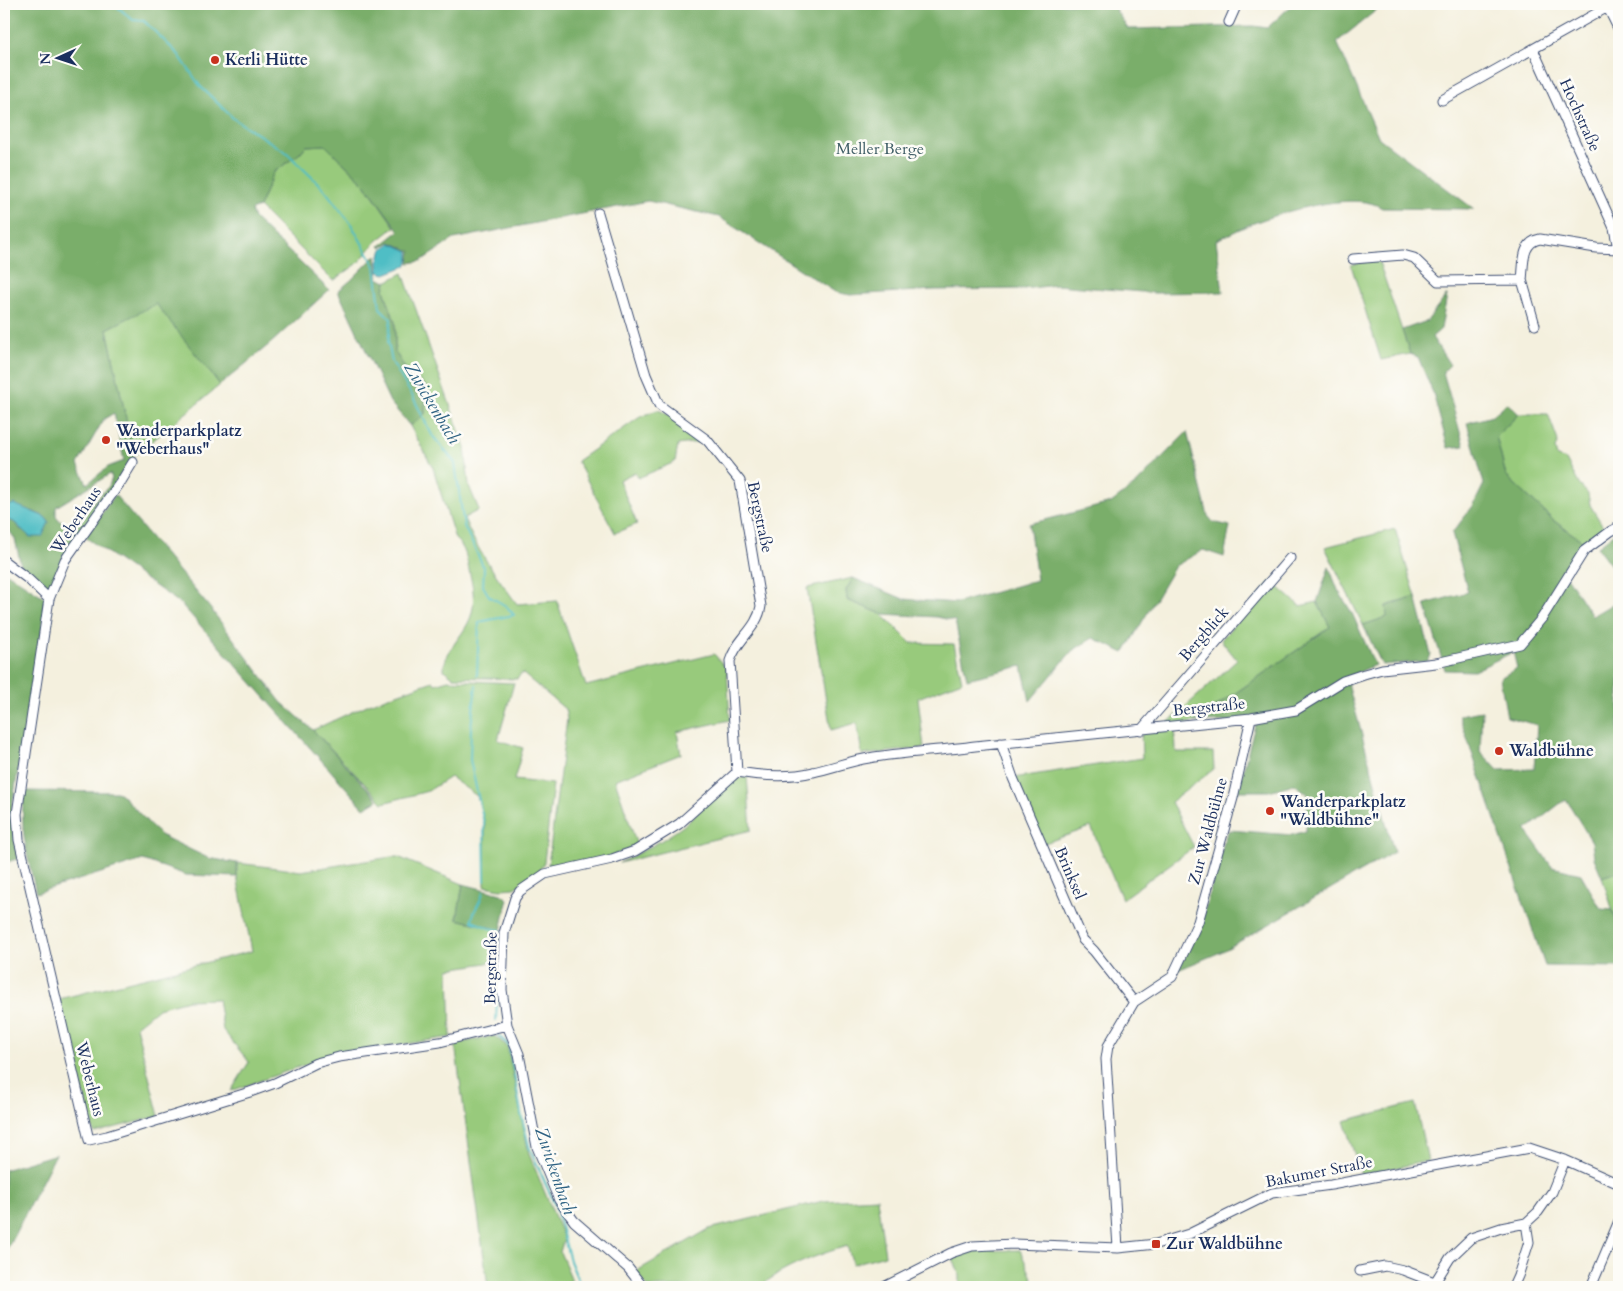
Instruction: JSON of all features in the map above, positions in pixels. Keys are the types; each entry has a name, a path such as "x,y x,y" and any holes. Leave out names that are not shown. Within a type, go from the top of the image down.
{"street":[{"path":"1229,22 1237,4"},
{"path":"1442,100 1533,50 1609,5 1619,30"},
{"name":"Hochstraße","path":"1533,50 1614,228 1619,249"},
{"name":"Bergstraße","path":"598,212 646,375 659,405 707,440 740,482 761,606 760,616 738,644 730,661 737,772"},
{"path":"1535,324 1522,280 1526,248 1534,240 1619,249"},
{"path":"1353,260 1403,255 1414,258 1438,281 1522,280"},
{"name":"Weberhaus","path":"133,462 65,560 49,599 17,814 19,840 90,1140 250,1092 275,1083 316,1063 339,1057 440,1042 507,1025"},
{"name":"Bergstraße","path":"643,1287 628,1268 574,1222 559,1200 537,1147 519,1054 507,1025 502,990 504,934 515,898 520,891 545,874 612,860 635,851 679,824 737,772 794,775 812,773 867,758 1251,718 1296,710 1343,681 1382,669 1436,663 1520,644 1542,618 1584,551 1619,527"},
{"name":"Bergblick","path":"1141,730 1290,558"},
{"path":"4,561 28,579 49,599"},
{"name":"Zur Waldbühne","path":"1118,1248 1106,1059 1108,1046 1134,1002 1172,977 1198,922 1233,798 1251,718"},
{"name":"Brinksel","path":"1001,743 1013,778 1083,940 1094,951 1134,1002"},
{"name":"Bakumer Straße","path":"884,1287 951,1253 972,1246 1014,1244 1118,1248 1156,1244 1189,1234 1272,1193 1331,1186 1442,1163 1529,1148 1565,1160 1619,1184"},
{"path":"1433,1285 1450,1258 1471,1238 1501,1228 1526,1223 1538,1212 1552,1192 1565,1160"},
{"path":"1591,1287 1619,1221"},
{"path":"1513,1287 1529,1242 1526,1223"},
{"path":"1360,1271 1385,1266 1403,1270 1433,1285 1448,1287"}],"green space":[{"name":"Meller Berge","path":"4,4 1112,4 1128,29 1254,26 1267,28 1293,4 1376,4 1379,8 1337,42 1379,138 1474,209 1382,208 1371,203 1357,201 1306,207 1274,216 1250,224 1216,240 1223,292 1154,293 1056,285 1023,289 935,290 850,295 835,292 719,217 648,201 454,239 421,261 409,263 411,251 390,242 380,246 399,231 365,184 325,145 306,146 299,154 274,172 259,207 251,210 254,218 329,290 271,343 220,385 156,304 107,329 134,456 63,559 49,587 21,566 15,539 4,523","holes":["114,413 124,461 108,467 87,484 78,464 104,419","110,474 112,478 109,486 82,513 69,531 56,516 56,507","32,511 45,517 49,522 21,530 14,522"]},
{"path":"325,145 365,184 395,227 377,241 357,264 333,281 259,207 274,172 299,154 306,146"},
{"path":"376,255 378,278 386,282 384,290 395,322 395,352 405,368 426,386 425,414 410,426 390,402 338,291"},
{"path":"1378,259 1410,354 1381,360 1351,265"},
{"path":"403,273 465,447 469,486 479,510 464,518 481,552 517,604 557,601 586,686 714,654 727,669 730,720 677,732 681,754 615,780 637,845 610,857 551,870 548,865 567,719 565,709 522,673 517,679 453,677 444,670 449,651 471,617 473,590 465,553 455,539 433,468 410,426 425,414 426,386 405,368 395,352 395,322 384,290 386,282"},
{"path":"1447,295 1441,329 1432,337 1450,365 1443,372 1464,446 1448,448 1433,393 1418,357 1410,354 1402,330 1427,321"},
{"path":"156,303 220,385 134,456 107,329"},
{"path":"1507,403 1519,414 1496,436 1506,476 1554,521 1587,544 1577,554 1564,573 1592,616 1614,603 1619,586 1619,871 1602,877 1594,858 1592,842 1566,799 1526,830 1552,867 1581,874 1601,909 1613,910 1619,930 1619,967 1545,966 1459,715 1482,711 1480,751 1498,770 1534,769 1537,725 1507,717 1500,678 1517,668 1513,652 1474,671 1445,670 1425,604 1468,592 1452,533 1473,506 1484,484 1467,423 1492,416"},
{"path":"657,410 673,418 699,442 678,445 675,462 638,478 635,472 619,480 637,524 615,533 577,461 640,417"},
{"path":"1519,414 1548,414 1558,441 1555,449 1557,457 1566,460 1579,484 1588,494 1590,505 1606,531 1587,544 1554,521 1506,476 1496,436"},
{"path":"1187,432 1208,516 1213,522 1230,526 1224,557 1203,550 1175,566 1124,653 1093,638 1072,651 1030,701 1022,666 967,679 955,621 937,617 882,614 847,600 846,590 853,578 904,599 957,603 1037,580 1029,524 1111,503 1136,484"},
{"path":"115,495 210,608 281,702 313,730 378,800 364,808 181,604 85,537"},
{"path":"1395,529 1416,597 1386,606 1388,617 1363,625 1325,547"},
{"path":"1619,530 1619,576 1597,547"},
{"path":"1329,567 1338,590 1352,613 1375,665 1345,678 1394,852 1223,951 1178,970 1201,923 1229,830 1292,835 1306,831 1307,793 1294,784 1269,791 1238,791 1256,721 1194,722 1330,627 1317,602"},
{"path":"4,571 47,599 11,813 20,858 4,863"},
{"path":"853,578 846,590 847,600 882,614 911,643 954,644 962,681 918,698 924,748 862,755 857,723 831,730 807,588"},
{"path":"1271,581 1300,606 1317,602 1330,627 1194,722 1175,726 1176,752 1213,752 1214,769 1171,802 1194,847 1122,899 1091,827 1042,844 1013,778 1142,758 1141,730 1163,727 1237,660 1221,640"},
{"path":"1416,597 1431,655 1428,661 1382,665 1363,625 1387,617 1386,606"},
{"path":"448,680 514,683 498,740 523,748 514,780 553,784 544,862 538,874 514,888 501,889 485,886 485,824 477,796 450,777 428,791 383,803 313,730 369,704 433,681 435,684"},
{"path":"747,776 751,830 619,863 652,846 683,826 721,790 738,779"},
{"path":"25,791 117,792 160,835 208,858 237,863 237,877 186,875 143,860 36,893 23,830"},
{"path":"398,857 463,884 457,919 501,930 499,961 449,969 451,1037 333,1055 231,1091 249,1062 223,1030 218,999 188,1000 158,1008 136,1026 159,1116 94,1133 59,999 252,951 237,877 237,863 301,871"},
{"path":"1619,871 1619,930 1602,877"},
{"path":"463,884 501,894 508,899 501,930 457,919"},
{"path":"494,1036 507,1046 529,1154 564,1239 560,1252 572,1280 556,1287 488,1287 455,1044"},
{"path":"1415,1103 1428,1161 1361,1175 1344,1121"},
{"path":"56,1154 4,1255 4,1170"},
{"path":"877,1198 885,1255 853,1264 847,1246 801,1262 779,1273 759,1287 648,1287 635,1272 709,1229 823,1201"},
{"path":"1020,1250 1036,1287 960,1287 960,1276 953,1259 972,1251"}],"water":[{"path":"391,243 409,251 409,259 406,266 385,274 379,272 378,262 382,249"},
{"path":"14,504 45,517 49,522 42,537 30,537 14,522 5,519 5,507"}],"waterway":[{"name":"Zwickenbach","path":"114,4 133,20 144,21 179,55 200,86 234,119 286,152 324,189 351,224 375,266 380,308 391,319 388,342 392,362 413,397 432,435 455,463 464,526 484,568 483,586 489,596 506,606 514,615 479,622 477,675"},
{"name":"Zwickenbach","path":"476,685 471,727 470,760 484,823 485,881"},
{"name":"Zwickenbach","path":"483,892 473,914 472,921 500,930 500,933"},
{"name":"Zwickenbach","path":"496,1021 499,953"},
{"name":"Zwickenbach","path":"498,1036 509,1045 522,1118 530,1149 556,1207 570,1261 581,1287"}],"place":[{"name":"Kerli Hütte","path":"215,60"},
{"name":"Wanderparkplatz \"Weberhaus\"","path":"106,440"},
{"name":"Waldbühne","path":"1499,751"},
{"name":"Wanderparkplatz \"Waldbühne\"","path":"1270,811"},
{"name":"Zur Waldbühne","path":"1156,1244"}]}
